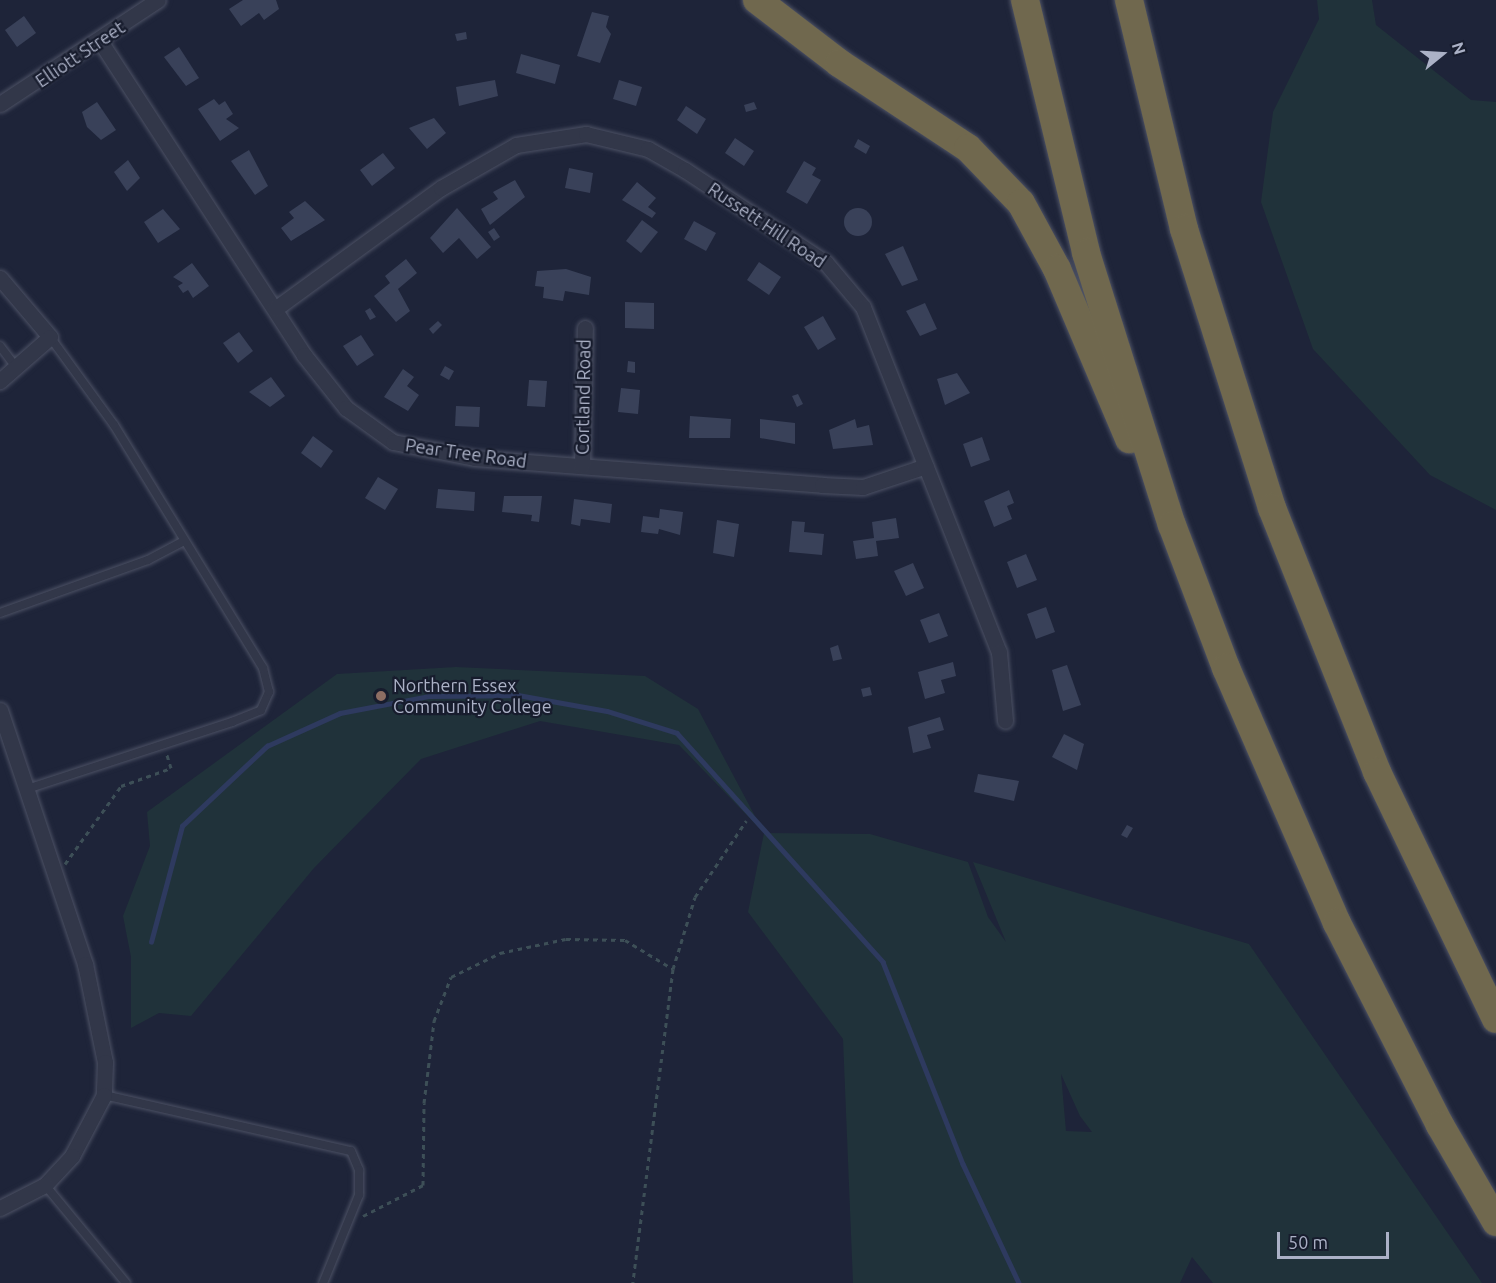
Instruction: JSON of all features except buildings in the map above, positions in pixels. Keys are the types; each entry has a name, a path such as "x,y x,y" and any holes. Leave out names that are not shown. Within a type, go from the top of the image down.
{"highway":[{"path":"757,0 839,63 968,148 1021,203 1172,525"},
{"path":"1024,0 1086,253 1172,525 1226,668 1337,923 1440,1125 1496,1222"},
{"path":"1129,0 1184,229 1272,508 1377,772 1496,1019"}],"street":[{"name":"Elliott Street","path":"0,104 100,41 158,0"},
{"name":"Pear Tree Road","path":"100,41 275,309 346,408 393,442 452,455 863,487 926,466"},
{"name":"Russett Hill Road","path":"275,309 485,159 516,145 559,135 615,139 685,170 826,263 845,283 878,338 999,652 1005,721"},
{"path":"0,278 50,337 0,381"},
{"name":"Cortland Road","path":"582,466 585,328"},
{"path":"0,710 54,868 96,1003 104,1095 72,1156 45,1185 0,1208"}],"lane":[{"path":"27,789 261,710 269,692 263,669 114,425 50,337"},
{"path":"0,346 17,368"},
{"path":"0,613 148,560 184,541"},
{"path":"104,1095 351,1152 359,1170 359,1195 350,1222 323,1283"},
{"path":"45,1185 126,1283"}],"path":[{"path":"54,868 68,863 121,786 171,768 163,744"},
{"path":"633,1283 673,969 695,897 746,820"},
{"path":"350,1222 423,1185 424,1103 434,1021 451,977 500,953 566,939 625,940 673,969"}],"shaded area":[{"path":"1317,0 1372,0 1376,25 1471,100 1496,102 1496,510 1430,475 1313,349 1261,202 1273,112 1319,19"},
{"path":"456,667 645,676 698,709 764,833 679,745 540,721 421,759 314,868 191,1016 159,1013 131,1028 131,957 123,916 150,846 147,812 337,674"},
{"path":"764,833 870,834 968,862 988,917 1006,942 973,862 1249,944 1482,1283 1213,1283 1192,1257 1180,1283 853,1283 843,1039 748,912","holes":["1061,1074 1080,1116 1092,1132 1066,1131"]}],"waterway":[{"path":"151,942 182,826 267,746 340,713 429,696 518,695 607,711 677,733 883,962 963,1164 1019,1283"}],"place":[{"name":"Northern Essex Community College","path":"381,696"}]}
